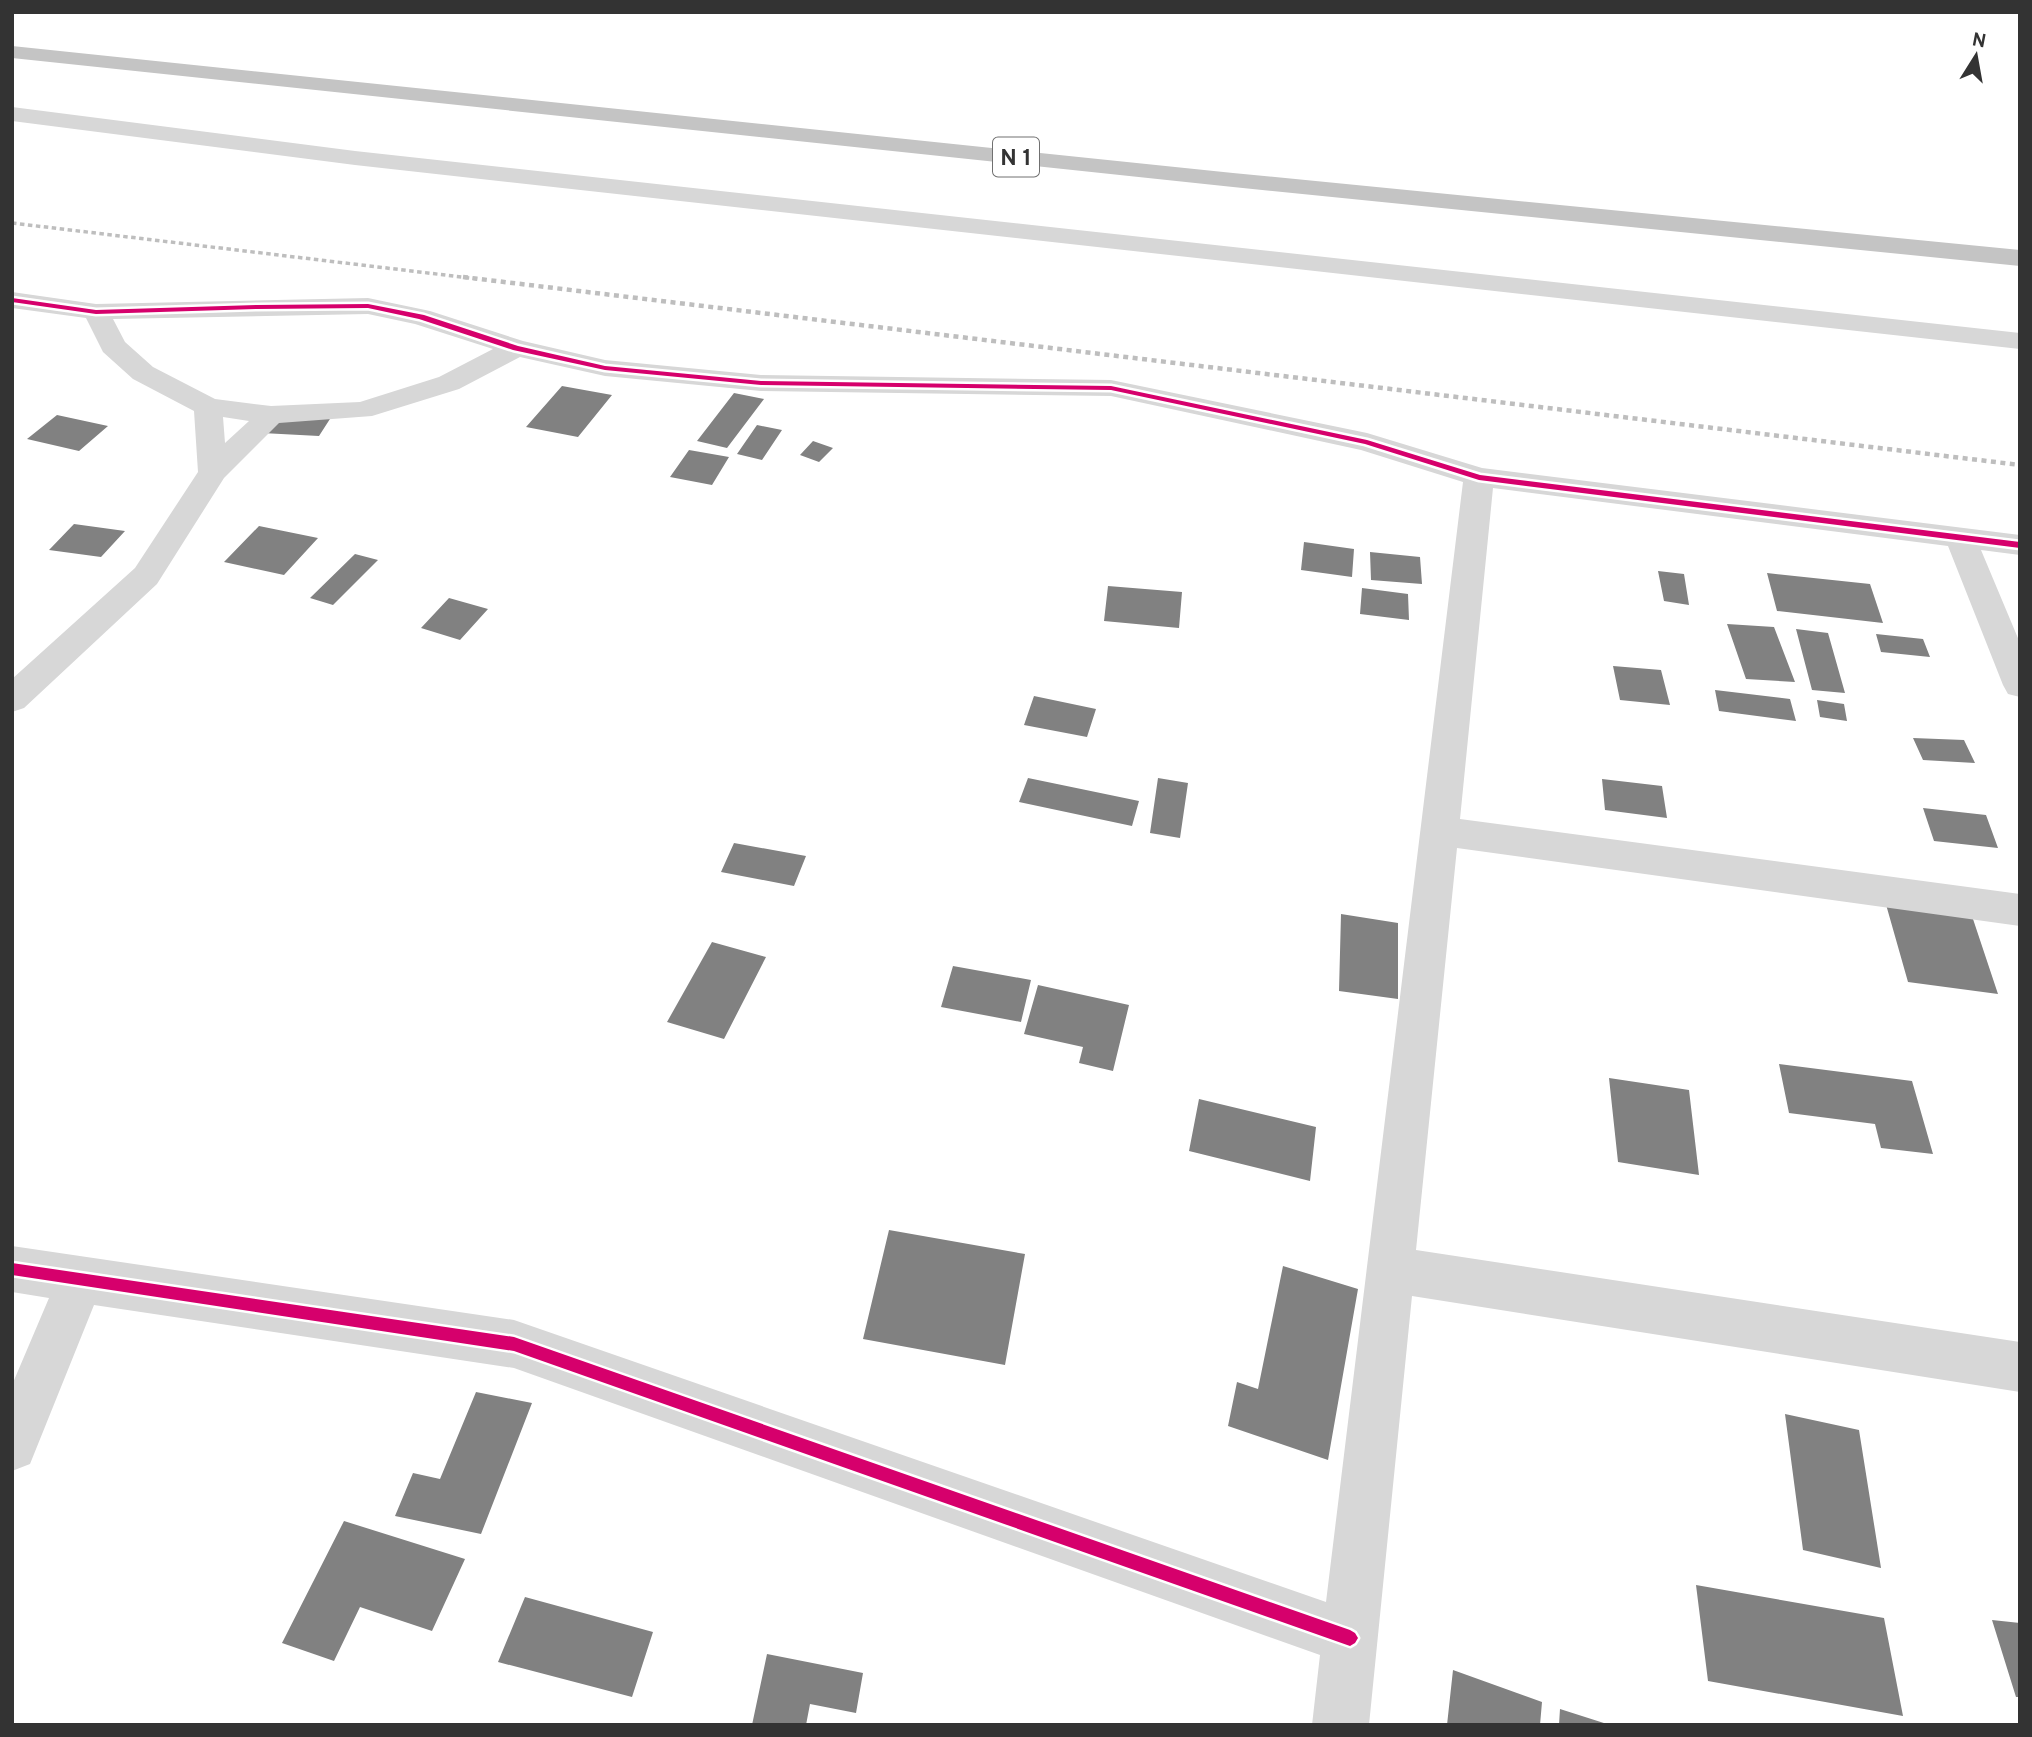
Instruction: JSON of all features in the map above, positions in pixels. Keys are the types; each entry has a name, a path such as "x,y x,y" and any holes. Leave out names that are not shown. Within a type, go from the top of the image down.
{"highway":[{"name":"N 1","path":"12,52 1219,179 2020,258"}],"street":[{"path":"12,114 397,163 2020,341"},
{"path":"12,300 96,312 368,306 421,317 516,348 605,368 761,383 1111,388 1367,442 1479,477 2020,545"},
{"path":"96,312 113,346 143,373 208,407 271,415 362,410 449,383 516,348"},
{"path":"208,407 213,472"},
{"path":"12,699 146,576 213,472 271,415"},
{"path":"1340,1725 1479,477"},
{"path":"1960,537 2020,685"},
{"path":"1440,831 2020,910"},
{"path":"12,1269 514,1344 1350,1638"},
{"path":"1391,1269 2020,1367"},
{"path":"12,1446 81,1279"}],"building":[{"path":"562,386 612,395 578,437 526,427"},
{"path":"734,393 764,399 727,448 697,441"},
{"path":"281,406 337,408 319,436 262,433"},
{"path":"57,415 108,426 79,451 27,439"},
{"path":"757,425 782,430 762,460 737,454"},
{"path":"813,441 833,448 819,462 800,455"},
{"path":"689,450 729,457 712,485 670,477"},
{"path":"74,524 125,531 101,557 49,550"},
{"path":"259,526 318,538 284,575 224,562"},
{"path":"1304,542 1354,549 1352,577 1301,570"},
{"path":"1370,552 1420,557 1422,584 1371,580"},
{"path":"355,554 378,560 333,605 310,598"},
{"path":"1658,571 1684,574 1689,605 1664,601"},
{"path":"1767,573 1870,584 1883,623 1777,611"},
{"path":"1108,586 1182,592 1179,628 1104,621"},
{"path":"1362,588 1408,594 1409,620 1360,614"},
{"path":"449,598 488,609 460,640 421,628"},
{"path":"1727,624 1774,627 1795,682 1746,679"},
{"path":"1796,629 1828,633 1845,693 1812,690"},
{"path":"1876,634 1923,639 1930,657 1881,652"},
{"path":"1613,666 1661,670 1670,705 1620,700"},
{"path":"1715,690 1790,699 1796,721 1719,711"},
{"path":"1034,696 1096,709 1087,737 1024,725"},
{"path":"1817,700 1844,704 1847,721 1820,717"},
{"path":"1913,738 1964,740 1975,763 1923,760"},
{"path":"1028,778 1139,801 1132,826 1019,802"},
{"path":"1158,778 1188,783 1180,838 1150,833"},
{"path":"1602,779 1662,786 1667,818 1605,810"},
{"path":"1923,808 1986,815 1998,848 1934,841"},
{"path":"734,843 806,856 794,886 721,872"},
{"path":"1885,901 1971,913 1998,994 1908,982"},
{"path":"1341,914 1398,923 1398,999 1339,991"},
{"path":"712,942 766,957 724,1039 667,1022"},
{"path":"953,966 1031,980 1021,1022 941,1007"},
{"path":"1038,985 1129,1005 1113,1071 1079,1063 1083,1047 1024,1034"},
{"path":"1779,1064 1912,1081 1933,1154 1881,1148 1875,1124 1789,1113"},
{"path":"1609,1078 1689,1090 1699,1175 1618,1162"},
{"path":"1199,1099 1316,1127 1310,1181 1189,1151"},
{"path":"889,1230 1025,1254 1005,1365 863,1339"},
{"path":"1283,1266 1358,1289 1328,1460 1228,1426 1237,1382 1258,1389"},
{"path":"476,1392 532,1403 481,1534 395,1516 413,1473 440,1479"},
{"path":"1785,1414 1859,1430 1881,1568 1803,1550"},
{"path":"344,1521 465,1559 432,1631 360,1607 334,1661 282,1643"},
{"path":"1696,1585 1884,1618 1903,1716 1708,1681"},
{"path":"525,1597 653,1632 632,1697 498,1662"},
{"path":"1992,1620 2020,1623 2020,1697 2016,1697"},
{"path":"767,1654 863,1673 856,1713 810,1704 806,1725 752,1725"},
{"path":"1453,1670 1542,1702 1540,1725 1447,1725"},
{"path":"1560,1709 1607,1724 1607,1725 1559,1725"}],"railway":[{"path":"12,223 478,279"},
{"path":"463,277 2020,465"}],"cycle path":[{"path":"12,300 96,312 368,306 421,317 516,348 605,368 761,383 1111,388 1367,442 1479,477 2020,545"},
{"path":"12,1269 514,1344 1350,1638"}]}
